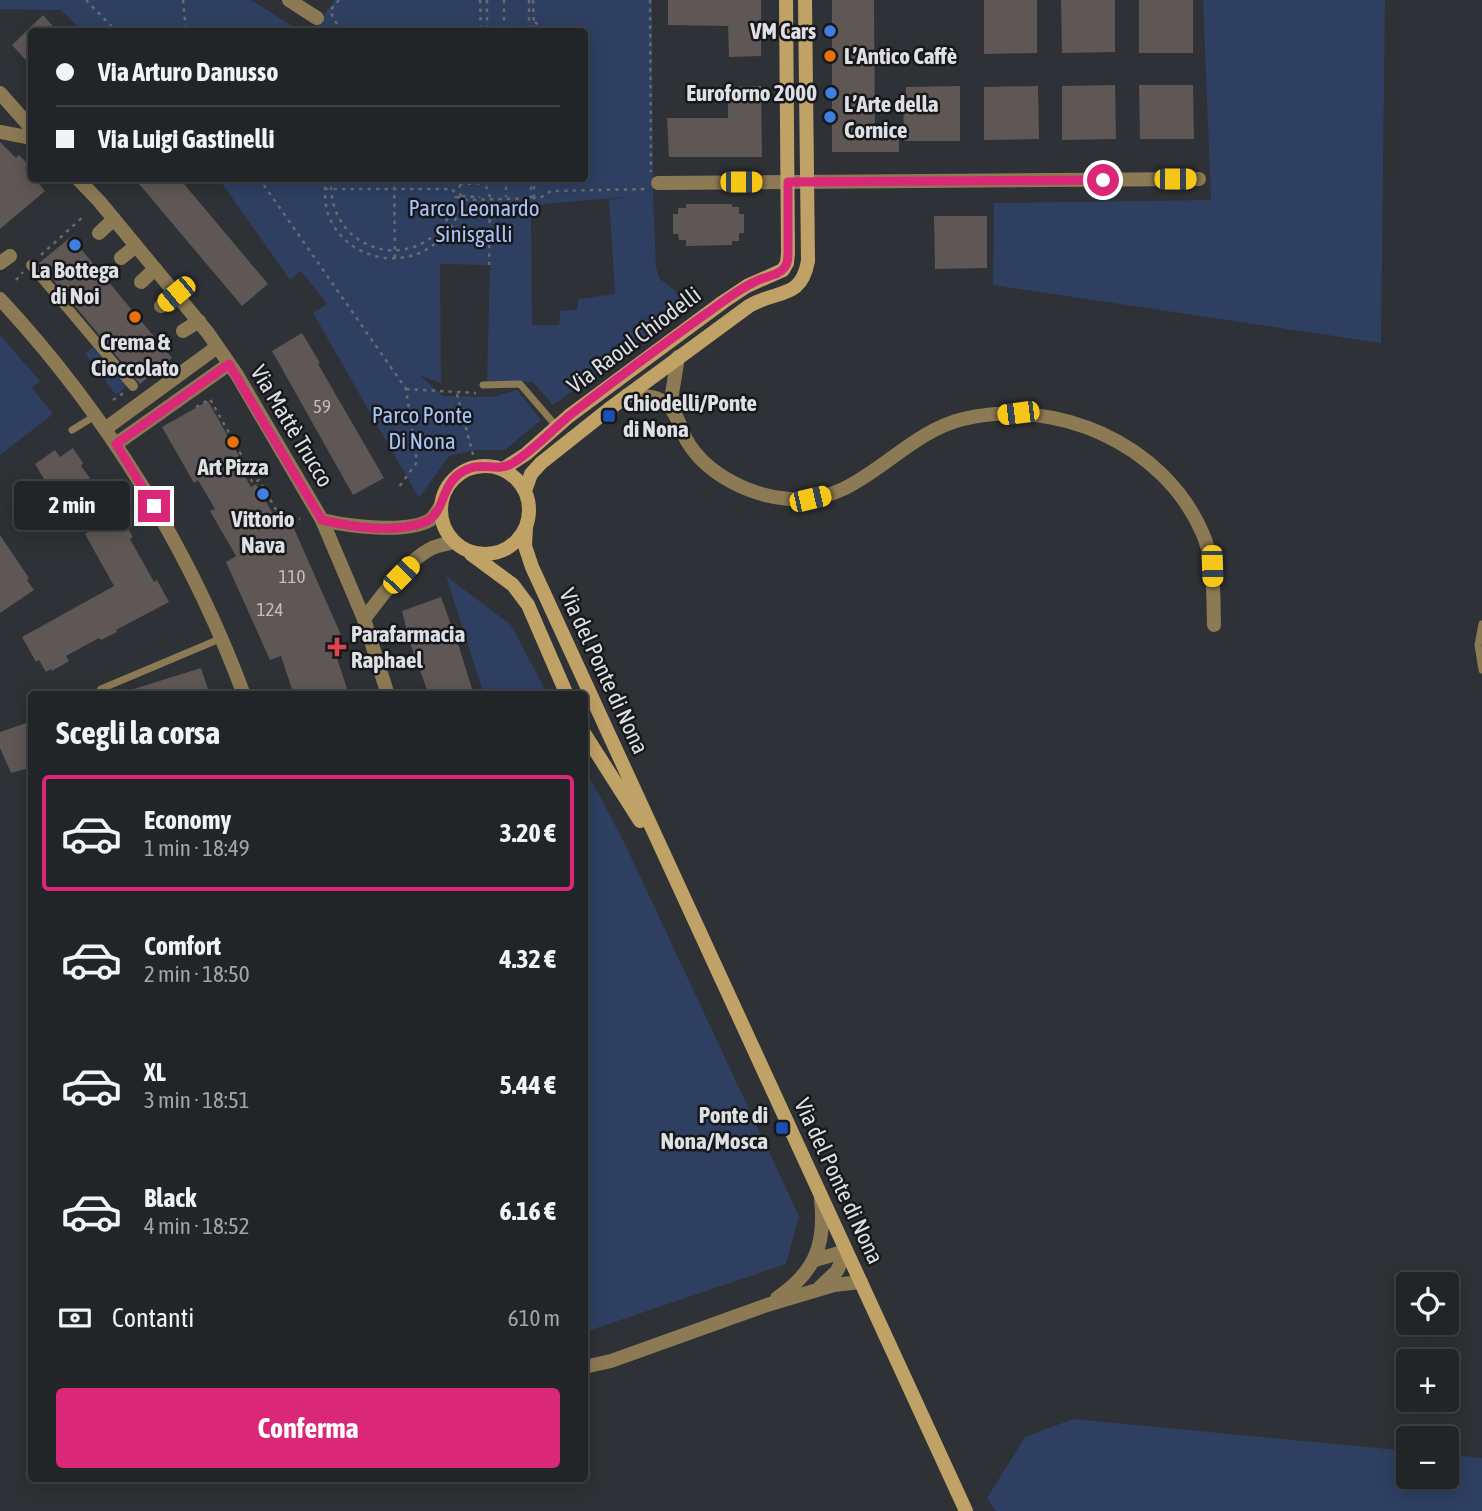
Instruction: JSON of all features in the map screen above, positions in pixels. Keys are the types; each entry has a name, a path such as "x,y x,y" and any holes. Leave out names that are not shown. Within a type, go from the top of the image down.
{"main road":[{"name":"Via Raoul Chiodelli","path":"503,469 526,454 667,342 738,291 783,270 788,253 786,0"},
{"name":"Via Raoul Chiodelli","path":"525,491 531,474 541,463 627,395 749,306 790,291 803,281 808,261 805,0"},
{"path":"491,466 503,469 516,478 525,491 529,503 526,527 511,547 500,552 488,555 459,546 441,520 440,507 448,484 467,469 491,466"},
{"name":"Via del Ponte di Nona","path":"526,527 525,546 532,567 954,1490 966,1511"},
{"name":"Via del Ponte di Nona","path":"459,546 513,585 527,605 565,691"},
{"name":"Via del Ponte di Nona","path":"588,739 671,870"}],"street":[{"path":"289,0 323,15"},
{"path":"0,93 28,125"},
{"path":"0,132 28,137"},
{"path":"654,180 807,182 1199,179"},
{"name":"Via Mattè Trucco","path":"81,182 199,321 229,364 322,520 364,620 387,691"},
{"path":"99,233 114,219"},
{"path":"121,258 136,246"},
{"path":"31,265 133,386"},
{"path":"141,282 156,269"},
{"path":"161,306 176,294"},
{"path":"0,299 41,345 116,444 167,529 222,638 242,691"},
{"path":"183,331 199,321"},
{"path":"105,429 217,347"},
{"path":"670,406 678,357"},
{"path":"116,444 229,364"},
{"path":"627,395 658,398 670,406 689,443 714,469 740,487 790,500 810,499 841,492 929,432 963,419 1018,413 1053,416 1083,425 1148,461 1177,490 1203,532 1212,566 1214,625"},
{"path":"322,520 388,527 417,525 431,519 440,507"},
{"path":"364,620 388,588 431,548 459,546"},
{"path":"767,1305 798,1281 815,1260 822,1231 821,1198"},
{"path":"815,1260 846,1251"},
{"path":"816,1290 837,1271 846,1251"},
{"path":"588,1366 611,1361 767,1305 816,1290 861,1282"}],"lane":[{"path":"483,385 520,384 557,427"},
{"path":"72,430 95,416"},
{"path":"1482,624 1478,645 1482,670"},
{"path":"100,691 222,638"}],"path":[{"path":"86,0 113,28"},
{"path":"183,0 186,28"},
{"path":"323,15 339,0"},
{"path":"480,0 481,26"},
{"path":"487,0 487,28"},
{"path":"504,0 505,28"},
{"path":"531,0 532,28"},
{"path":"531,0 531,28"},
{"path":"325,189 452,189 459,197 540,198 551,191 653,189 650,0"},
{"path":"323,15 326,4"},
{"path":"323,15 337,28"},
{"path":"533,21 541,28"},
{"path":"262,182 406,389 417,462 399,487"},
{"path":"325,182 324,198 331,221 345,239 364,253 386,259 408,258 428,250 446,234 458,214 458,182"},
{"path":"331,182 334,208 351,236 373,248 394,251 424,243 439,232 459,197"},
{"path":"394,182 395,258"},
{"path":"452,189 457,182"},
{"path":"476,182 488,182"},
{"path":"506,182 506,197"},
{"path":"533,182 533,198"},
{"path":"485,183 490,197 489,264"},
{"path":"16,280 85,215"},
{"path":"456,393 474,458"},
{"path":"189,410 210,398 243,458 239,460 253,484 259,480 283,522 291,518 300,519"}],"green space":[{"path":"0,0 251,0 295,28 79,28 61,10 0,9"},
{"path":"335,0 652,0 656,267 659,278 693,305 553,405 533,382 487,381 490,265 440,264 441,383 419,375 443,396 493,397 517,390 541,420 505,450 475,450 449,456 419,498 313,313 327,304 301,271 290,280 221,182 588,182 588,28 313,28","holes":["628,197 609,200 615,294 578,299 577,310 560,311 559,325 532,325 531,205"]},
{"path":"1203,0 1385,0 1381,343 993,285 994,203 1211,200"},
{"path":"0,335 40,381 32,388 53,414 0,455"},
{"path":"93,347 127,386 116,395 85,354"},
{"path":"446,576 511,625 546,691 483,691"},
{"path":"588,774 625,844 799,1216 786,1264 588,1331"},
{"path":"1073,1419 1396,1450 1396,1489 1459,1489 1459,1455 1482,1458 1482,1511 996,1511 987,1498 1025,1437"}],"building":[{"path":"668,0 761,0 761,56 729,57 728,26 668,25"},
{"path":"832,0 874,0 875,138 899,138 899,152 832,152"},
{"path":"984,0 1037,0 1037,53 984,54"},
{"path":"1061,0 1115,0 1115,52 1062,53"},
{"path":"1139,0 1193,0 1193,53 1139,53"},
{"path":"43,15 54,28 30,28"},
{"path":"28,30 28,63 12,45"},
{"path":"1115,85 1116,139 1062,140 1062,86"},
{"path":"1139,85 1193,85 1194,139 1140,139"},
{"path":"761,86 762,157 669,157 667,118 728,118 728,87"},
{"path":"960,86 960,141 904,141 903,93 906,93 906,87"},
{"path":"1038,86 1039,139 984,140 984,87"},
{"path":"0,142 16,158 19,155 28,164 25,168 28,182 37,182 45,191 0,229"},
{"path":"137,182 182,182 268,284 242,306"},
{"path":"686,204 732,204 732,207 739,207 739,214 744,214 744,233 739,233 739,241 732,241 732,245 686,246 686,240 679,240 678,234 673,234 673,214 678,214 678,208 686,208"},
{"path":"934,216 987,216 987,268 935,269"},
{"path":"71,237 172,358 140,384 39,263"},
{"path":"302,333 384,478 353,495 272,351"},
{"path":"208,401 239,456 235,459 251,487 256,484 282,530 292,524 341,635 331,639 347,689 293,691 281,656 270,660 226,562 236,556 210,511 215,509 198,480 194,483 162,427"},
{"path":"73,448 90,478 56,499 35,464 55,450 60,457"},
{"path":"106,521 110,529 124,522 133,537 130,539 154,582 157,580 169,602 116,630 117,632 101,640 99,638 66,656 69,661 46,672 39,660 36,662 22,637 114,586 85,534"},
{"path":"0,535 34,590 0,613"},
{"path":"441,597 473,691 428,691 410,643 402,611"},
{"path":"201,668 209,691 127,691"},
{"path":"28,722 28,768 11,773 0,748 0,732"}],"place":[{"name":"VM Cars","path":"830,31"},
{"name":"L’Antico Caffè","path":"830,56"},
{"name":"Euroforno 2000","path":"831,93"},
{"name":"L’Arte della Cornice","path":"830,117"},
{"name":"La Bottega di Noi","path":"75,245"},
{"name":"Crema & Cioccolato","path":"135,317"},
{"name":"Chiodelli/Ponte di Nona","path":"609,416"},
{"name":"Art Pizza","path":"233,442"},
{"name":"Vittorio Nava","path":"263,494"},
{"name":"Parafarmacia Raphael","path":"337,647"},
{"name":"Ponte di Nona/Mosca","path":"782,1128"}],"route":[{"path":"154,506 116,444 229,364 322,520 388,527 417,525 431,519 440,507 448,484 457,475 479,466 503,469 516,461 569,416 667,342 747,286 783,270 788,253 788,182 1103,180"}],"park label":[{"name":"Parco Leonardo Sinisgalli","path":"474,221"},
{"name":"Parco Ponte Di Nona","path":"422,428"}]}
